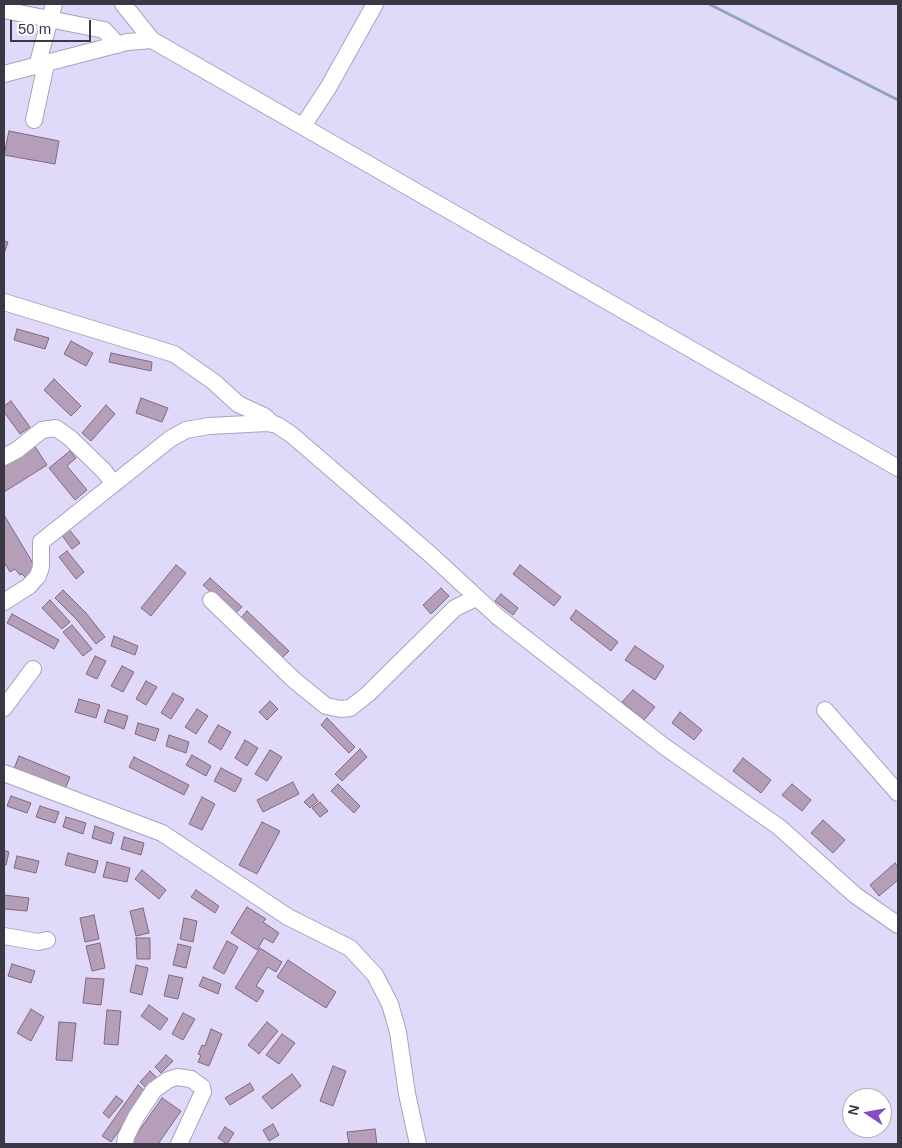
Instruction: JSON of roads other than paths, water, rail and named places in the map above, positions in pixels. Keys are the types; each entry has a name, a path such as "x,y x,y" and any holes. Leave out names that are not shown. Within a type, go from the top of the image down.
{"street":[{"path":"123,4 152,40 898,468"},
{"path":"303,126 328,88 375,4"},
{"path":"4,10 52,11 104,30 118,45"},
{"path":"34,120 41,65 52,11"},
{"path":"4,74 118,45 152,40"},
{"path":"4,302 174,354 214,382 238,404 264,416 273,424 292,435 431,556 476,598 665,747 779,827 855,895 898,925"},
{"path":"4,602 29,586 38,576 41,567 41,542 113,483 186,430 209,426 273,424"},
{"path":"4,457 17,450 42,430 56,428 77,445 113,483"},
{"path":"210,600 294,680 326,706 341,709 350,708 368,694 455,608 476,598"},
{"path":"4,708 33,669"},
{"path":"825,710 898,793"},
{"path":"4,773 162,834 288,917 350,948 375,975 390,1004 398,1032 407,1094 418,1144"},
{"path":"4,936 23,940 47,940"},
{"path":"125,1144 126,1137 136,1117 154,1090 168,1080 177,1077 191,1079 202,1087 203,1092 178,1144"}],"waterway":[{"path":"709,4 898,100"}]}
